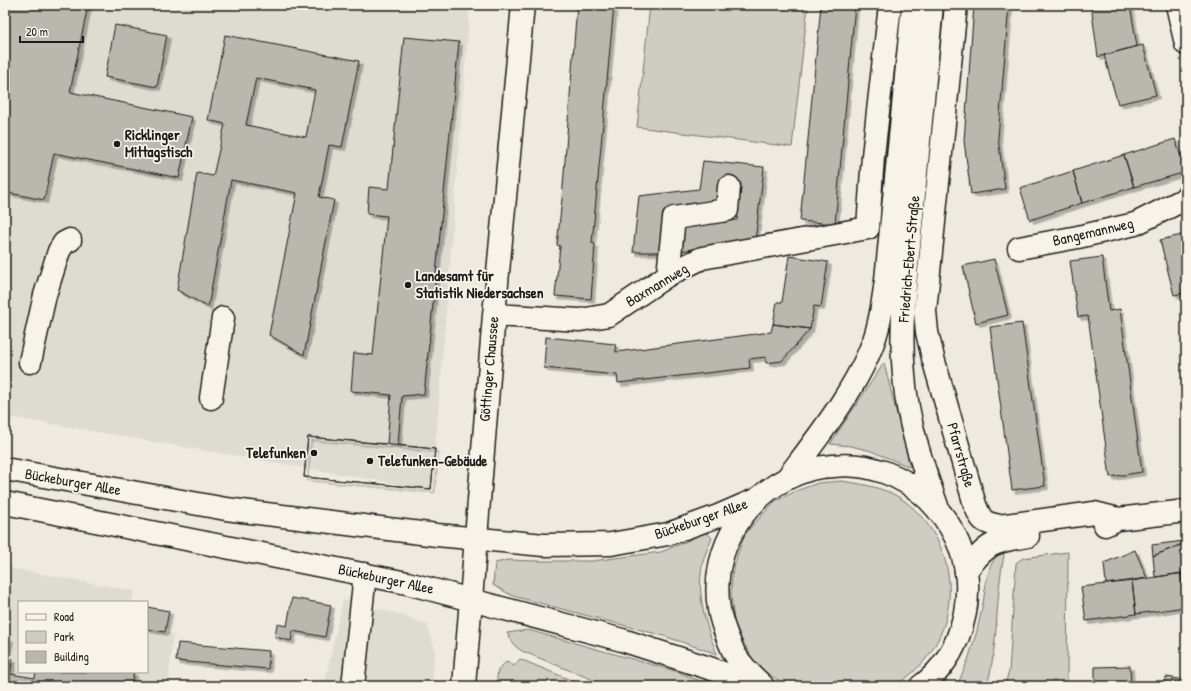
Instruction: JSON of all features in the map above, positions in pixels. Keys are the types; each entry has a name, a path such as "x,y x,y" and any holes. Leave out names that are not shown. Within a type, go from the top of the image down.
{"main road":[{"name":"Göttinger Chaussee","path":"464,686 494,315 523,5"},
{"path":"868,228 873,156 890,5"},
{"name":"Friedrich-Ebert-Straße","path":"788,478 826,426 866,361 874,340 881,314 913,5"},
{"name":"Friedrich-Ebert-Straße","path":"932,5 902,340 904,383 908,413 938,509"},
{"name":"Friedrich-Ebert-Straße","path":"928,278 956,5"},
{"path":"1177,5 1186,44"},
{"path":"668,275 674,218 727,210 729,188"},
{"name":"Bangemannweg","path":"1019,248 1136,224 1183,200 1186,197"},
{"name":"Baxmannweg","path":"494,315 580,320 609,315 668,275 702,258 868,228"},
{"name":"Friedrich-Ebert-Straße","path":"868,228 889,243"},
{"path":"30,362 45,295 59,251 64,243 70,240"},
{"path":"908,263 928,278"},
{"name":"Pfarrstraße","path":"928,278 925,311 927,332 960,455 975,505 981,519 999,526 1094,513 1118,519"},
{"path":"211,398 223,318"},
{"path":"763,686 749,673 735,654 723,627 719,609 717,585 720,562 728,539 740,518 755,500 773,486 810,469 846,465 880,471 902,480 921,493 938,509 951,528 961,549 966,571 967,595 964,618 956,641 945,662 938,686"},
{"name":"Bückeburger Allee","path":"5,470 226,509 476,539 544,545 611,544 668,534 718,516 755,500"},
{"name":"Bückeburger Allee","path":"5,503 414,584 622,640 759,686"},
{"name":"Pfarrstraße","path":"966,571 978,555 990,546 1004,539 1098,528 1118,519 1186,511"},
{"path":"353,686 365,574"},
{"path":"921,686 928,681 945,662"}],"shaded area":[{"path":"5,5 470,5 432,490 5,416"},
{"path":"5,567 134,591 132,601 18,601 18,673 148,673 148,629 173,634 168,686 5,686"},
{"path":"343,600 399,614 427,625 435,650 432,686 324,686"}],"green space":[{"path":"650,5 808,5 792,147 637,127"},
{"path":"884,363 910,467 871,451 851,446 830,444"},
{"path":"841,481 866,485 891,493 906,502 922,518 935,536 944,556 948,577 949,599 945,620 937,641 925,660 906,678 897,684 892,686 788,686 767,673 752,658 742,640 734,621 731,595 732,575 745,534 774,502 796,491 818,483"},
{"path":"705,531 712,538 702,567 702,606 717,654 664,636 513,596 493,585 495,563 508,560 592,561 661,552 685,542"},
{"path":"1003,552 1004,555 999,588 995,637 991,670 987,686 957,686 968,660 977,631 990,567 996,556"},
{"path":"1068,552 1067,686 1004,686 1009,672 1016,563 1023,558"},
{"path":"528,630 675,671 713,686 608,686 522,651 515,646 507,633"},
{"path":"520,659 585,686 496,686 498,670 507,661 514,666"}],"building":[{"path":"5,5 88,5 70,92 192,117 179,178 54,153 44,200 5,192"},
{"path":"577,5 614,5 592,243 595,244 591,299 555,296 560,246 557,245"},
{"path":"821,5 855,5 835,224 800,221"},
{"path":"974,5 1009,5 998,138 1005,189 971,194 964,141"},
{"path":"1091,5 1130,5 1137,46 1098,57"},
{"path":"115,25 167,35 157,87 105,77"},
{"path":"225,35 359,61 342,147 329,145 319,197 334,200 304,355 269,335 297,193 231,180 208,307 177,290 197,173 213,176 225,124 208,120","holes":["256,78 315,90 306,137 246,125"]},
{"name":"Landesamt für Statistik Niedersachsen","path":"404,37 459,42 424,394 402,396 398,445 435,449 431,489 304,477 308,437 387,444 391,395 351,391 354,353 373,355 387,216 367,214 369,187 389,189"},
{"path":"1143,45 1156,95 1118,104 1104,55"},
{"path":"1175,139 1186,172 1134,187 1124,155"},
{"path":"1124,155 1134,187 1082,203 1073,171"},
{"path":"703,161 764,167 755,241 679,251 681,228 737,220 741,184 719,182 717,206 669,211 663,252 633,252 639,196 699,189"},
{"path":"1073,171 1082,203 1030,220 1020,188"},
{"path":"1186,234 1186,293 1174,295 1160,240"},
{"path":"789,256 828,262 821,307 814,306 810,329 773,324 777,302 782,302"},
{"path":"1102,257 1109,311 1120,309 1142,472 1110,477 1088,316 1078,317 1070,261"},
{"path":"994,259 1008,315 976,323 963,266"},
{"path":"1022,323 1045,486 1012,490 990,327"},
{"path":"773,324 810,329 782,361 766,363 766,357 749,359 750,368 618,383 617,375 544,368 546,337 615,344 616,352 771,332"},
{"name":"Telefunken-Gebäude","path":"308,437 435,449 431,489 304,477"},
{"path":"1184,541 1185,543 1153,556 1152,545"},
{"path":"1185,543 1186,573 1155,577 1153,556"},
{"path":"1135,550 1147,578 1106,584 1104,563"},
{"path":"1181,573 1186,573 1186,607 1185,607"},
{"path":"1181,573 1185,607 1136,614 1132,581"},
{"path":"1132,581 1136,614 1086,621 1081,587"},
{"path":"292,598 331,605 325,637 293,631 291,641 275,637 277,624 287,626"},
{"path":"148,607 169,611 165,632 148,629"},
{"path":"5,637 10,638 6,658 13,659 9,679 5,678"},
{"path":"178,643 269,651 268,669 176,661"},
{"path":"1130,666 1131,686 1095,686 1095,667"},
{"path":"36,673 134,673 131,686 5,686 5,678 9,679 10,674 35,678"},
{"path":"1166,677 1186,680 1186,686 1164,686"}],"place":[{"name":"Ricklinger Mittagstisch","path":"117,144"},
{"name":"Landesamt für Statistik Niedersachsen","path":"408,285"},
{"name":"Telefunken","path":"314,453"},
{"name":"Telefunken-Gebäude","path":"370,461"}]}
